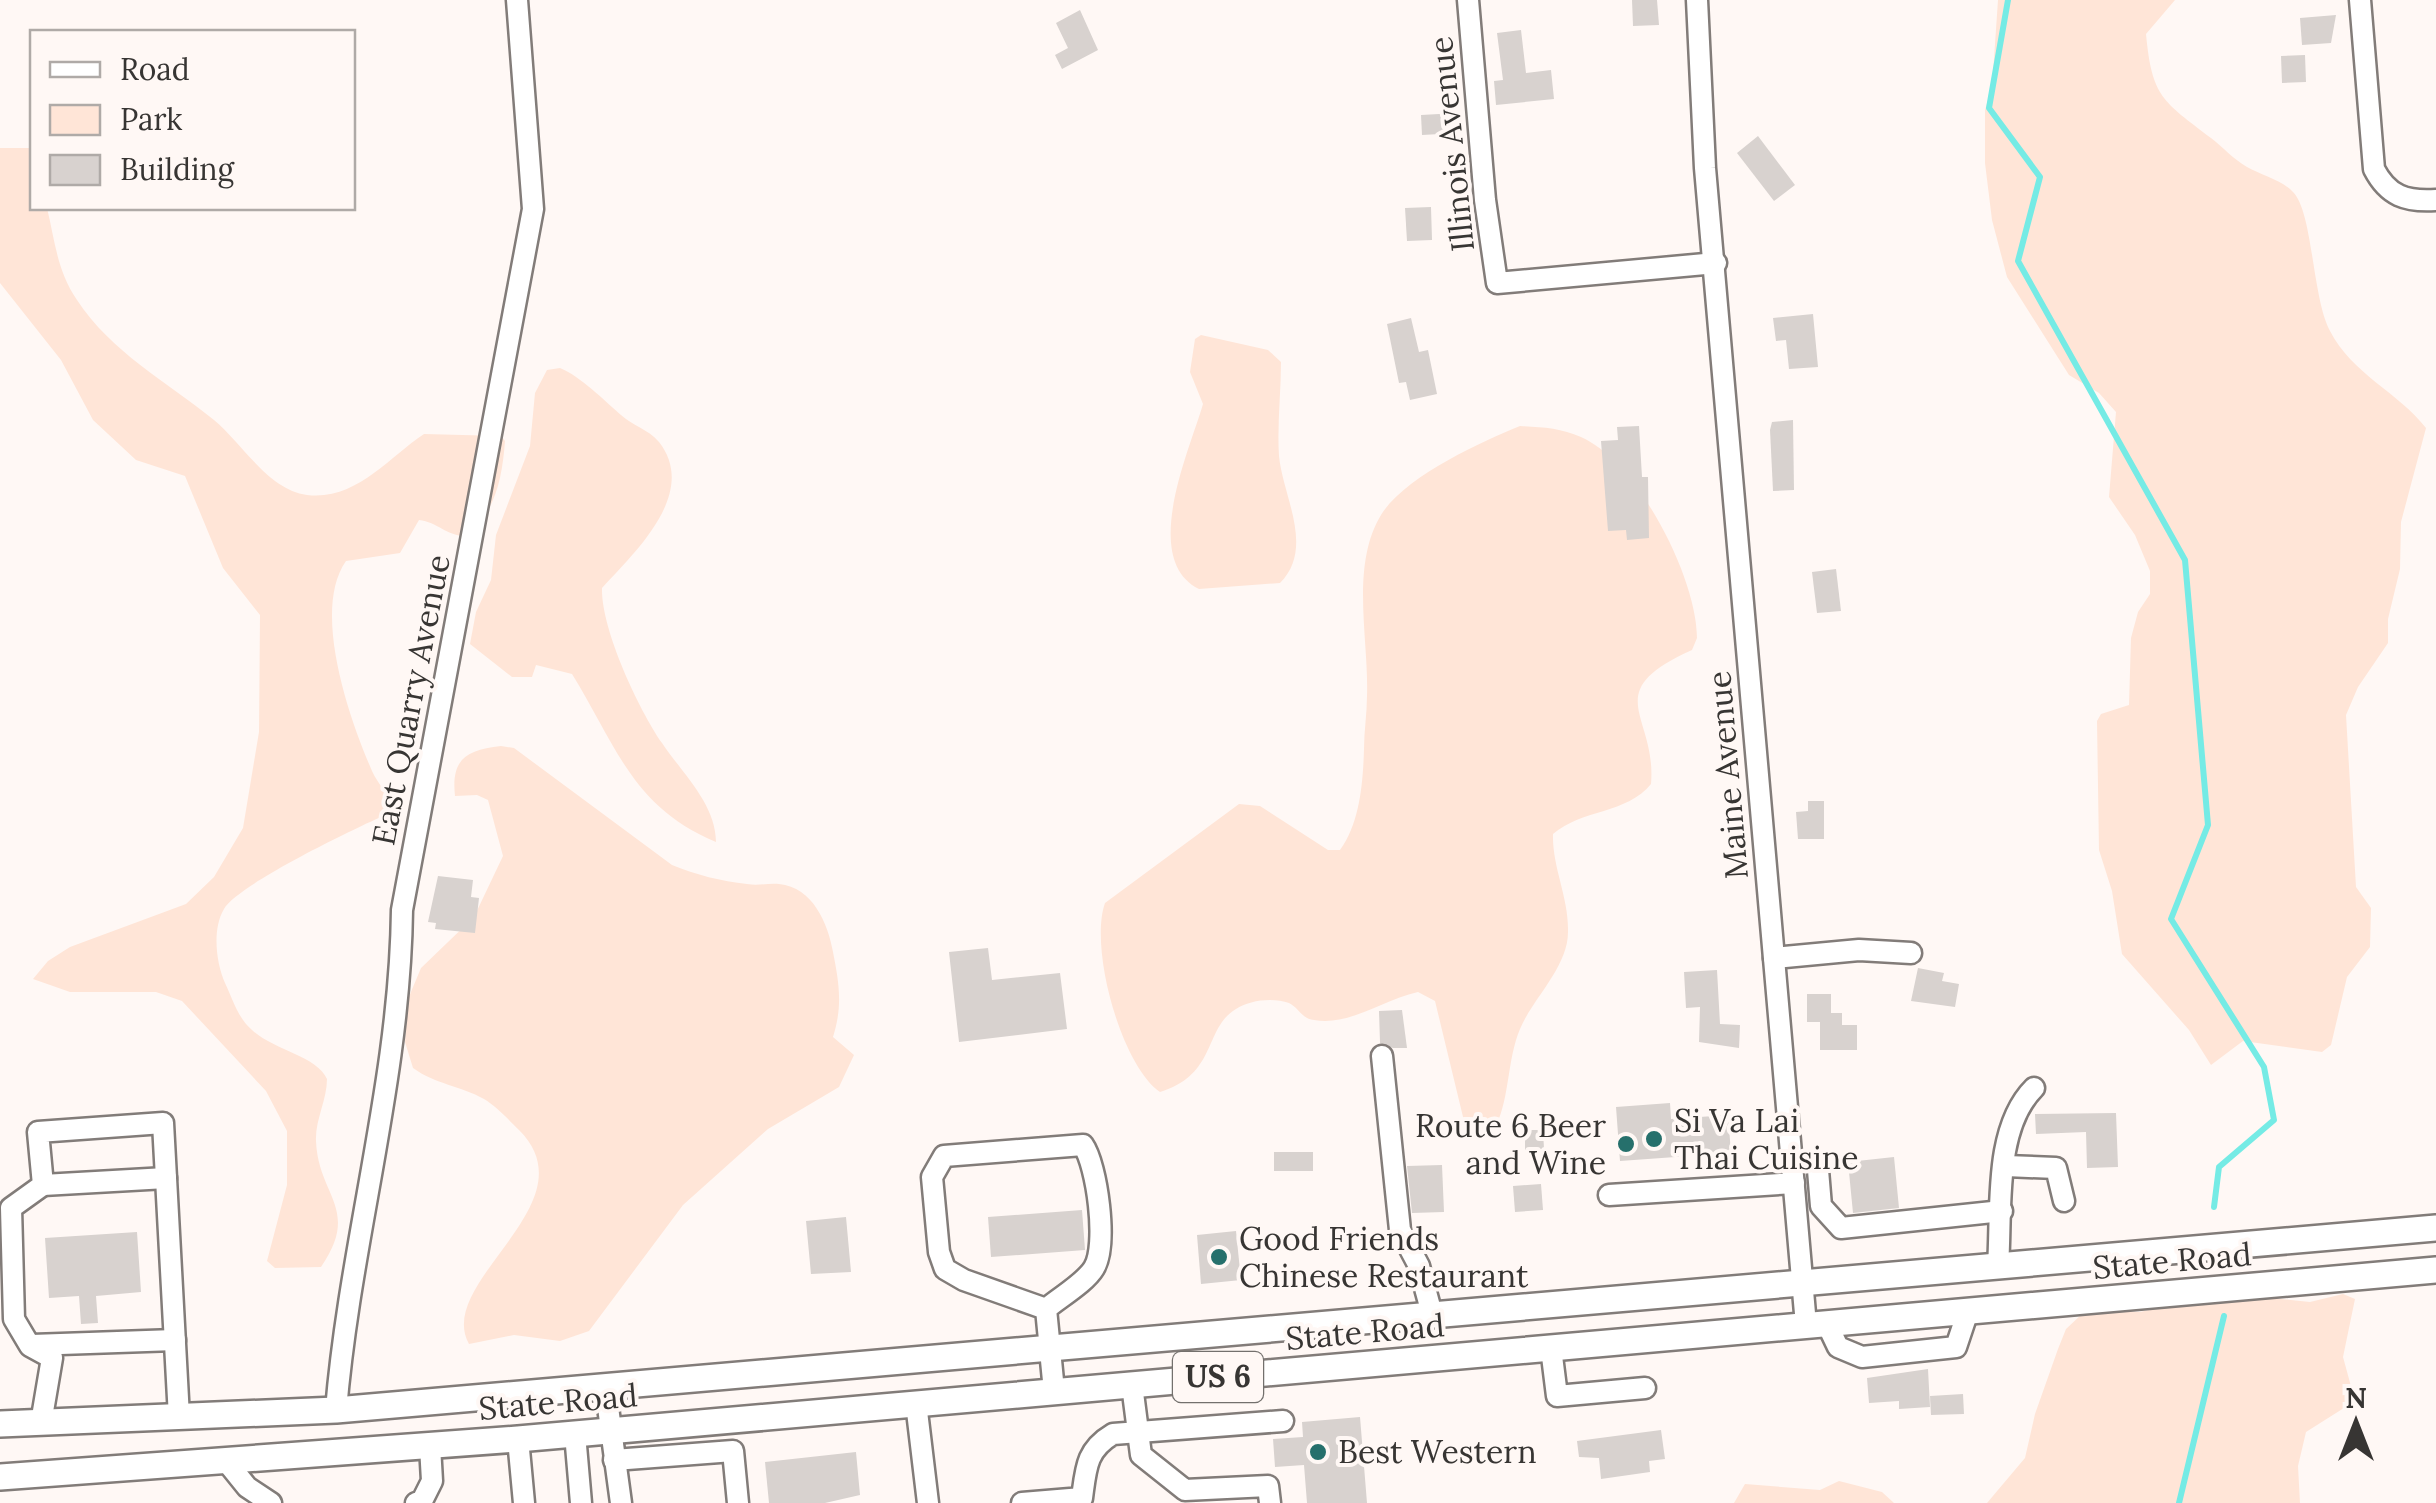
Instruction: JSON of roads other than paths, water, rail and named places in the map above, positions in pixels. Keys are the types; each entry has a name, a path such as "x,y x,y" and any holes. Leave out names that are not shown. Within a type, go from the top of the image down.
{"main road":[{"name":"State Road","path":"0,1424 336,1410 2436,1228"},
{"name":"State Road","path":"0,1477 518,1439 2436,1270"}],"street":[{"name":"East Quarry Avenue","path":"336,1410 342,1338 380,1145 401,994 402,910 533,210 517,0"},
{"name":"Illinois Avenue","path":"1468,0 1485,200 1497,283 1716,262"},
{"name":"Maine Avenue","path":"1696,0 1802,1283 1817,1325"},
{"path":"2360,0 2374,169 2392,193 2409,201 2436,200"},
{"path":"1774,958 1860,950 1911,952"},
{"path":"1382,1056 1400,1230 1420,1266 1432,1314"},
{"path":"1998,1266 2010,1124 2020,1101 2034,1088"},
{"path":"43,1185 38,1132 163,1124 180,1417"},
{"path":"1083,1145 1092,1158 1101,1248 1094,1270 1046,1309 964,1280 946,1269 939,1252 932,1177 944,1156 1083,1145"},
{"path":"2006,1166 2056,1168 2064,1201"},
{"path":"1818,1170 1821,1206 1841,1228 2002,1211"},
{"path":"41,1423 52,1358 30,1346 14,1319 10,1208 43,1185 166,1178"},
{"path":"1609,1195 1794,1183"},
{"path":"1046,1309 1054,1391"},
{"path":"1817,1325 1838,1347 1862,1356 1956,1347 1968,1311"},
{"path":"30,1346 175,1340"},
{"path":"1551,1348 1557,1396 1645,1388"},
{"path":"1132,1384 1142,1455 1185,1490 1268,1486 1270,1503"},
{"path":"605,1385 622,1503"},
{"path":"916,1403 928,1503"},
{"path":"1022,1503 1082,1498 1088,1457 1095,1445 1113,1434 1282,1422"},
{"path":"575,1434 581,1503"},
{"path":"518,1439 524,1503"},
{"path":"430,1446 436,1503"},
{"path":"614,1460 732,1451 738,1503"},
{"path":"226,1461 247,1487 271,1503"},
{"path":"416,1503 422,1502 432,1481"}],"waterway":[{"path":"2008,0 1989,108 2040,177 2018,261 2185,560 2208,825 2171,919 2264,1067 2274,1120 2219,1167 2214,1207"},
{"path":"2179,1503 2224,1316"}],"place":[{"name":"Si Va Lai Thai Cuisine","path":"1654,1139"},
{"name":"Route 6 Beer and Wine","path":"1626,1144"},
{"name":"Good Friends Chinese Restaurant","path":"1219,1257"},
{"name":"Best Western","path":"1318,1452"}]}
